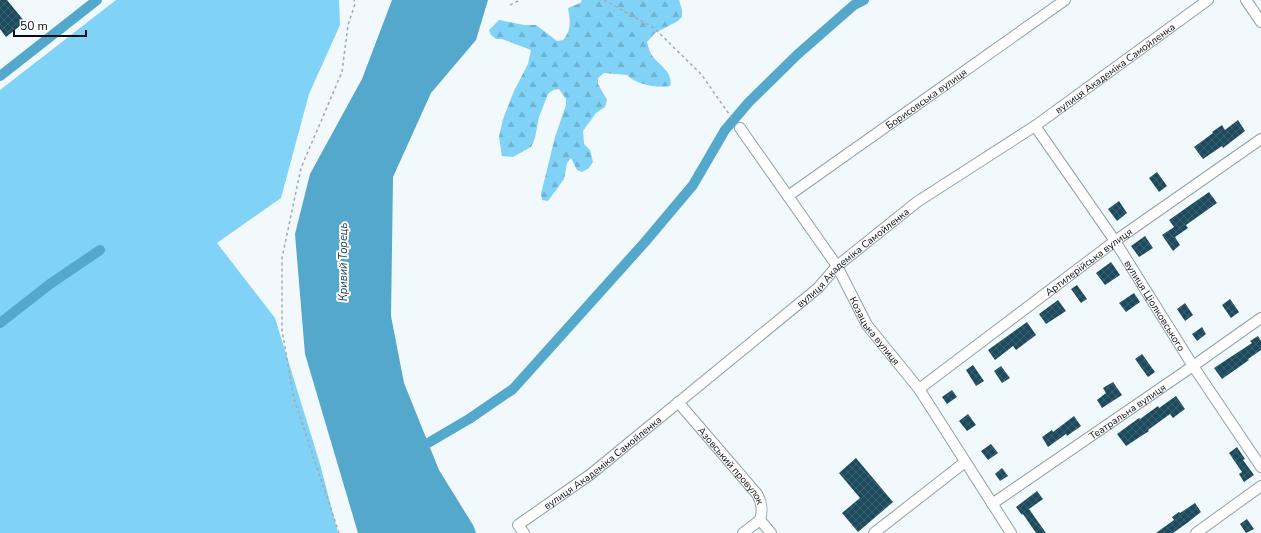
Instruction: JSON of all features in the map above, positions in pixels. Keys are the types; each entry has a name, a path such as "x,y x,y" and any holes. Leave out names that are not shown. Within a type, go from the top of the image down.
{"street":[{"name":"Борисовська вулиця","path":"788,196 1065,0"},
{"name":"вулиця Академіка Самойленка","path":"524,533 518,525 591,474 818,288 837,266 917,202 1035,126 1208,0"},
{"path":"1246,0 1261,22"},
{"name":"Козацька вулиця","path":"738,126 837,266 867,325 919,389 1011,533"},
{"name":"вулиця Ціолковського","path":"1035,126 1115,241 1193,366 1261,467"},
{"name":"Артилерійська вулиця","path":"919,389 1115,241 1261,139"},
{"name":"Театральна вулиця","path":"992,504 1261,318"},
{"name":"Азовський провулок","path":"678,402 757,494 762,503 762,514 760,520 771,533"},
{"path":"874,533 965,462"},
{"path":"1196,533 1261,486"},
{"path":"743,533 760,520"}],"path":[{"path":"339,533 294,399 282,330 282,258 301,168 342,72 348,25 355,4 354,0"},
{"path":"510,5 520,0"},
{"path":"604,0 654,28 701,74 738,126"}],"green space":[{"path":"116,0 339,0 340,25 309,94 281,198 217,243 275,318 320,464 338,533 0,533 0,90"},
{"path":"582,0 679,0 682,10 682,17 678,21 655,33 647,42 651,54 668,73 671,81 670,86 659,87 647,85 636,81 627,75 604,73 598,78 598,84 607,100 605,107 596,113 583,131 584,144 590,150 593,162 589,168 582,172 577,170 571,158 567,163 564,179 548,201 542,200 541,194 555,137 566,105 566,99 559,89 553,90 548,94 539,117 535,138 531,147 513,157 502,156 499,137 503,119 514,91 528,64 531,50 502,39 496,39 491,35 489,30 499,20 524,25 536,25 557,41 563,40 569,29 570,21 568,8 580,3"}],"water":[{"name":"Кривий Торець","path":"392,0 488,0 476,40 431,93 393,177 391,316 404,383 439,470 473,525 476,533 358,533 305,354 295,234 310,174 362,79"}],"building":[{"path":"0,0 7,0 25,22 6,37 0,29"},
{"path":"1238,120 1245,131 1223,148 1222,146 1203,159 1194,147 1222,125 1225,130"},
{"path":"1157,172 1167,186 1159,192 1149,178"},
{"path":"1209,192 1217,203 1186,225 1188,228 1175,237 1180,245 1173,251 1162,235 1174,227 1169,220"},
{"path":"1119,201 1127,213 1117,221 1108,209"},
{"path":"1145,236 1153,248 1139,257 1131,246"},
{"path":"1111,262 1120,275 1105,285 1096,273"},
{"path":"1077,285 1087,299 1081,303 1071,289"},
{"path":"1134,293 1140,302 1126,312 1119,303"},
{"path":"1230,299 1239,312 1231,318 1222,305"},
{"path":"1058,300 1066,311 1046,324 1039,314"},
{"path":"1185,303 1193,315 1185,321 1177,309"},
{"path":"1027,322 1036,335 1016,350 1013,346 995,360 988,350"},
{"path":"1202,327 1206,334 1197,341 1192,334"},
{"path":"1258,336 1261,341 1261,350 1222,379 1214,368 1252,343 1250,341"},
{"path":"1142,354 1155,372 1148,377 1135,359"},
{"path":"973,365 984,381 976,386 966,370"},
{"path":"1001,366 1010,378 1002,383 994,371"},
{"path":"1113,382 1122,395 1102,408 1097,400 1106,393 1103,388"},
{"path":"952,390 957,397 947,404 942,397"},
{"path":"1176,396 1185,409 1173,418 1170,414 1148,430 1149,431 1126,446 1117,434 1139,418 1140,419 1158,406 1159,408"},
{"path":"968,414 976,425 967,431 959,421"},
{"path":"1074,416 1081,426 1067,436 1066,434 1048,447 1042,437 1052,430 1053,432"},
{"path":"991,444 998,453 988,460 981,451"},
{"path":"1237,447 1245,459 1243,460 1254,475 1244,482 1239,474 1242,472 1229,453"},
{"path":"856,458 893,502 858,532 842,513 860,498 839,473"},
{"path":"1002,468 1008,476 1000,481 995,474"},
{"path":"1037,491 1043,499 1029,509 1046,533 1036,533 1023,514 1022,515 1016,507"},
{"path":"1195,503 1201,512 1187,523 1173,533 1156,533 1174,520 1172,517"},
{"path":"1247,519 1254,529 1246,533 1240,524"}],"waterway":[{"path":"0,76 97,0"},
{"path":"428,443 469,419 513,389 645,242 693,185 725,130 749,102 798,54 854,5 864,0"},
{"path":"0,323 50,284 100,250"}]}
